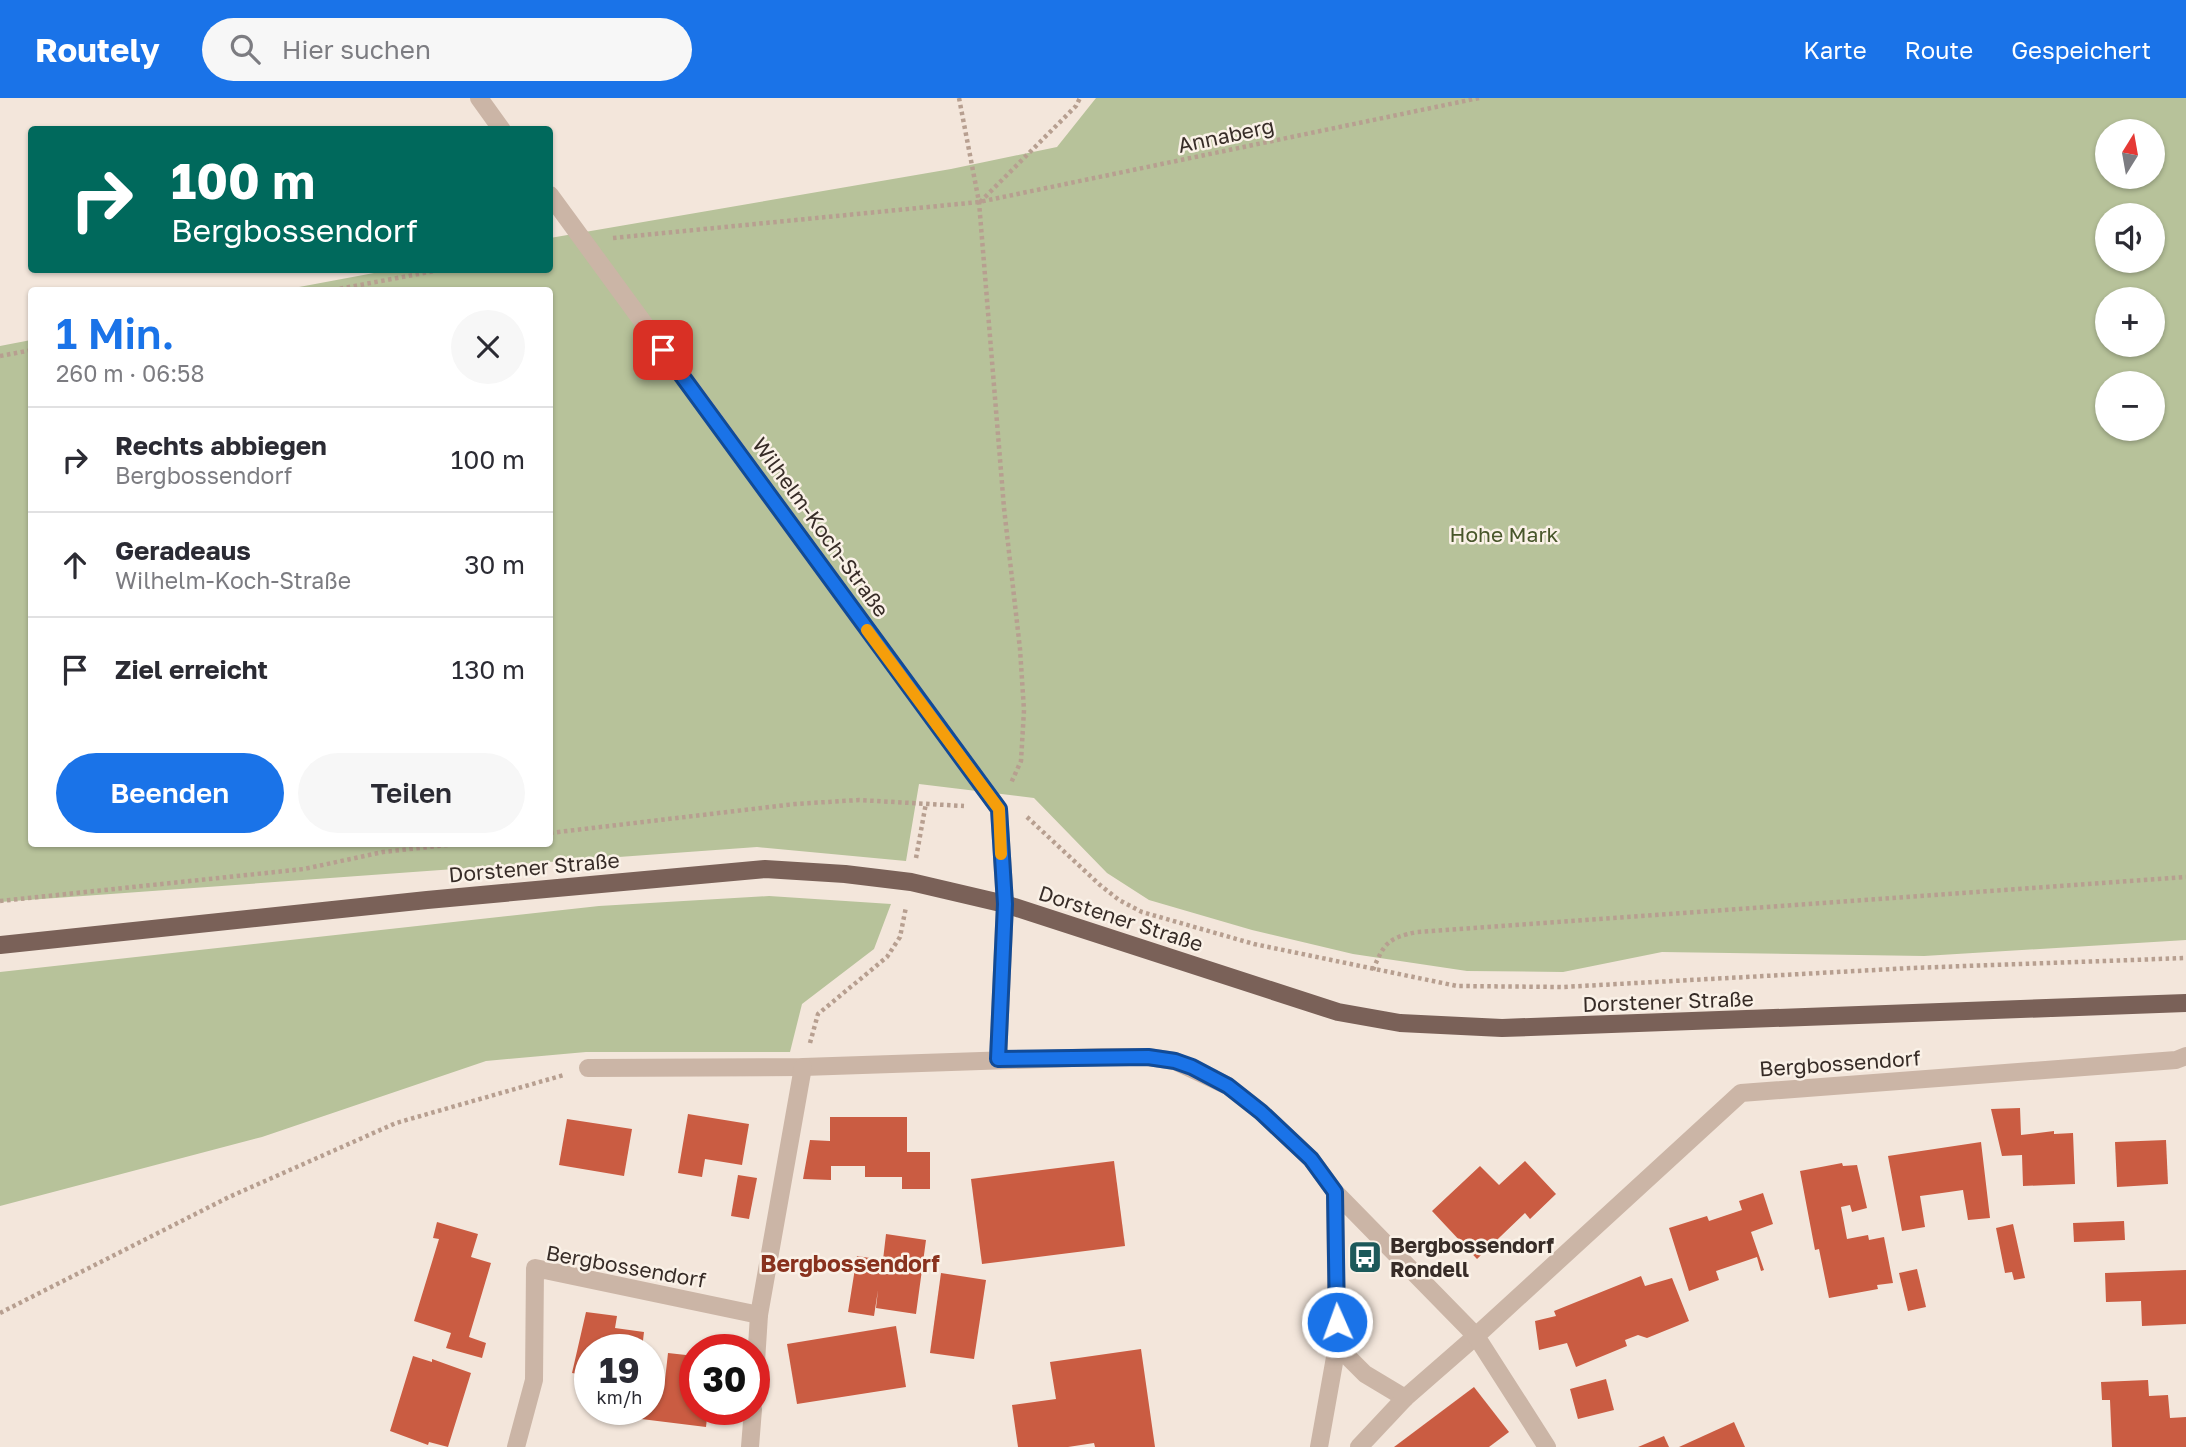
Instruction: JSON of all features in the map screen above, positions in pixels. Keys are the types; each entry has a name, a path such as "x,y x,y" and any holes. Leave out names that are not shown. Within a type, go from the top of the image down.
{"main road":[{"name":"Dorstener Straße","path":"0,945 427,900 765,869 845,874 911,882 1005,904 1338,1012 1400,1023 1502,1028 1710,1023 2186,1003"}],"street":[{"path":"479,98 499,126"},
{"name":"Wilhelm-Koch-Straße","path":"553,199 999,809"},
{"path":"998,1059 1005,904 999,809"},
{"path":"588,1068 803,1067 998,1059 1148,1057 1192,1067 1228,1086 1261,1112 1311,1159 1335,1192 1476,1336 1547,1447"},
{"name":"Bergbossendorf","path":"1359,1447 1405,1398 1741,1093 2183,1062"},
{"path":"758,1334 803,1067"},
{"path":"1319,1447 1337,1346 1335,1192"},
{"name":"Bergbossendorf","path":"516,1447 534,1380 535,1268 759,1315"},
{"path":"1337,1346 1366,1374 1405,1398"},
{"path":"750,1447 752,1425"}],"path":[{"path":"959,98 979,202 1004,508 1024,709 1021,761 999,809 1028,818 1119,900 1142,912 1254,944 1373,970 1465,986 1563,987 1911,968 2186,958"},
{"path":"979,202 1076,106 1080,98"},
{"name":"Annaberg","path":"583,241 979,202 1479,98"},
{"path":"349,287 424,273"},
{"path":"0,356 28,351"},
{"path":"553,833 795,804 859,800 926,803 900,937 887,957 818,1014 803,1067"},
{"path":"0,901 304,869 383,852 429,847"},
{"path":"1373,970 1382,949 1394,937 1417,932 2186,877"},
{"path":"0,1313 229,1197 396,1123 588,1068"}],"green space":[{"name":"Hohe Mark","path":"1096,98 2186,98 2186,940 1924,956 1662,952 1563,972 1467,971 1353,954 1252,930 1149,900 1107,873 1034,798 919,784 906,861 757,847 0,902 0,346 28,341 28,847 553,847 553,287 299,287 374,273 553,273 553,237 951,169 1057,147"},
{"path":"769,896 891,904 874,949 802,1004 790,1052 586,1052 486,1061 262,1137 0,1206 0,972 599,906"}],"building":[{"path":"2020,1108 2021,1135 2054,1131 2054,1134 2073,1133 2075,1184 2023,1186 2022,1155 2002,1156 1991,1109"},
{"path":"688,1114 749,1124 742,1165 705,1159 702,1177 678,1173"},
{"path":"830,1117 907,1117 907,1152 930,1152 930,1189 902,1189 902,1177 865,1177 865,1166 831,1166 831,1180 803,1179 810,1140 830,1141"},
{"path":"567,1119 632,1129 624,1176 559,1165"},
{"path":"2166,1140 2168,1184 2117,1187 2115,1142"},
{"path":"1981,1142 1990,1218 1968,1220 1963,1190 1920,1196 1925,1227 1902,1231 1888,1156"},
{"path":"1114,1161 1125,1246 982,1264 971,1179"},
{"path":"1525,1161 1556,1194 1530,1219 1525,1213 1477,1259 1432,1211 1480,1166 1499,1185"},
{"path":"1842,1163 1843,1166 1857,1165 1867,1208 1852,1212 1850,1205 1841,1207 1847,1239 1868,1235 1869,1240 1884,1237 1893,1283 1877,1285 1878,1289 1829,1298 1819,1249 1815,1250 1800,1171"},
{"path":"738,1175 757,1178 749,1219 731,1216"},
{"path":"1763,1193 1773,1224 1751,1232 1764,1270 1761,1271 1757,1257 1716,1271 1719,1280 1689,1291 1669,1228 1707,1216 1709,1221 1742,1210 1739,1201"},
{"path":"2124,1221 2125,1240 2074,1242 2073,1223"},
{"path":"437,1222 478,1234 471,1257 491,1263 469,1337 486,1343 482,1358 446,1348 451,1333 414,1321 439,1239 433,1238"},
{"path":"2013,1224 2025,1278 2014,1280 2012,1272 2005,1273 1996,1228"},
{"path":"886,1234 926,1240 916,1314 876,1308 878,1290 874,1316 848,1312 857,1256 883,1260"},
{"path":"1917,1269 1926,1307 1908,1311 1899,1273"},
{"path":"2186,1270 2186,1324 2142,1326 2141,1301 2106,1302 2105,1273"},
{"path":"941,1273 986,1280 974,1359 930,1353"},
{"path":"1641,1276 1645,1286 1672,1278 1689,1321 1647,1338 1638,1335 1625,1340 1627,1346 1576,1367 1567,1343 1539,1350 1535,1321 1556,1316 1554,1311"},
{"path":"586,1312 617,1316 615,1328 644,1332 644,1334 581,1334"},
{"path":"896,1326 906,1387 797,1404 787,1344"},
{"path":"1141,1349 1155,1447 1095,1447 1094,1443 1068,1447 1018,1447 1012,1405 1056,1399 1050,1362"},
{"path":"668,1353 679,1354 679,1424 665,1422"},
{"path":"413,1356 432,1362 432,1359 471,1373 448,1447 429,1442 428,1445 390,1431"},
{"path":"1606,1379 1614,1410 1578,1419 1570,1389"},
{"path":"2148,1380 2149,1396 2168,1395 2170,1418 2186,1417 2186,1447 2112,1447 2110,1400 2102,1400 2101,1382"},
{"path":"1474,1387 1509,1432 1489,1447 1394,1447"},
{"path":"1734,1422 1745,1447 1679,1447"},
{"path":"1664,1436 1669,1447 1638,1447"}],"slow traffic":[{"path":"867,630 999,809 1001,854"}],"place":[{"name":"Bergbossendorf Rondell","path":"1365,1257"}],"district":[{"name":"Bergbossendorf","path":"850,1263"}],"route":[{"path":"663,350 999,809 1005,904 998,1059 1148,1057 1192,1067 1228,1086 1261,1112 1311,1159 1335,1192 1337,1322"}]}
